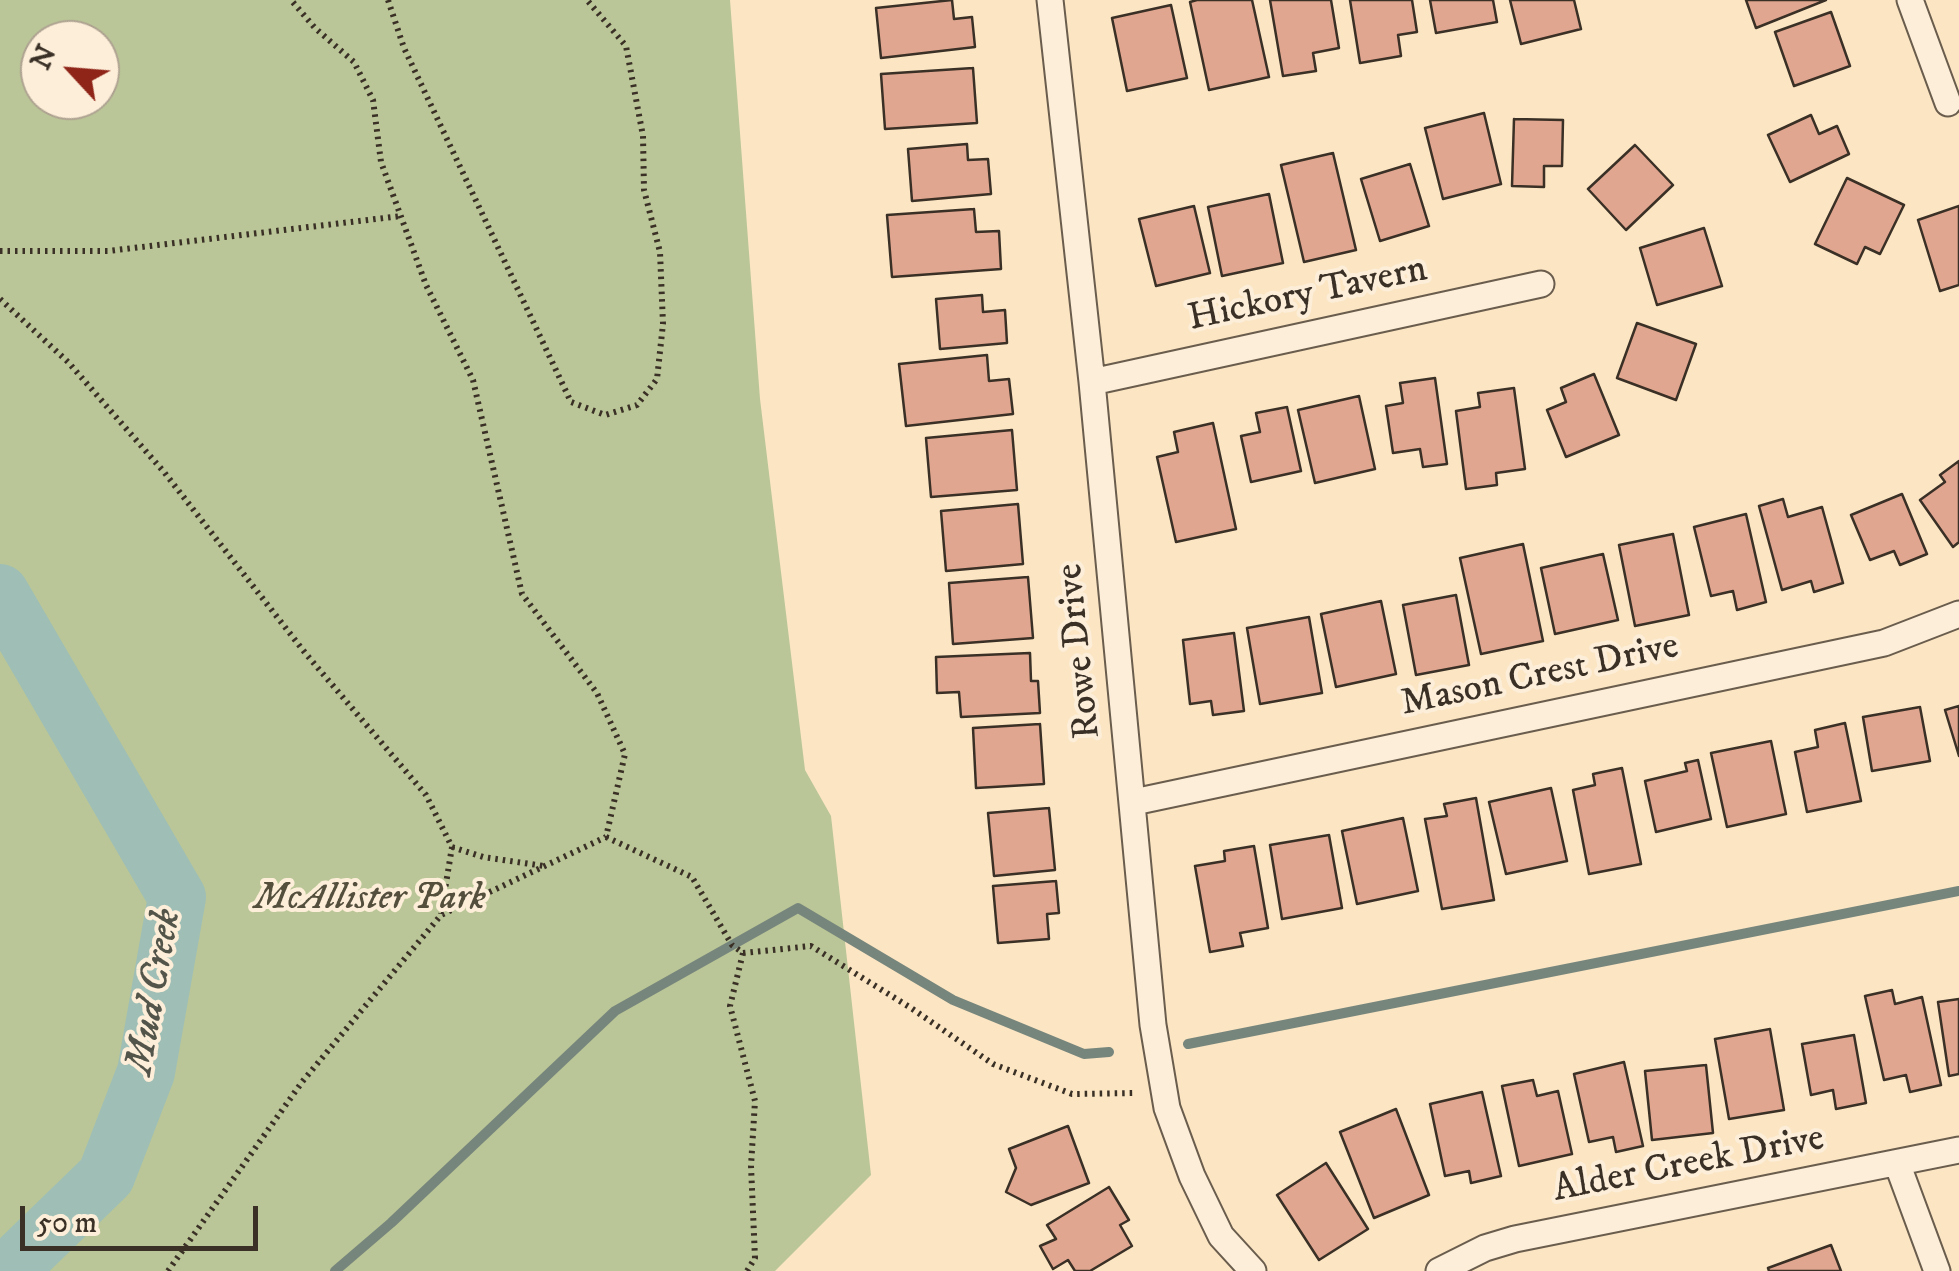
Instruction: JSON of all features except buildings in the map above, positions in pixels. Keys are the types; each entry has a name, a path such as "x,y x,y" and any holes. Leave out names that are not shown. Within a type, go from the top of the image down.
{"street":[{"name":"Rowe Drive","path":"1050,0 1134,802 1152,1025 1164,1092 1192,1176 1221,1236 1253,1271"},
{"path":"1910,0 1948,103"},
{"name":"Hickory Tavern","path":"1092,382 1540,284"},
{"name":"Mason Crest Drive","path":"1134,802 1884,643 1959,614"},
{"name":"Alder Creek Drive","path":"1439,1271 1484,1248 1515,1239 1959,1150"},
{"path":"1897,1163 1937,1271"}],"path":[{"path":"291,0 314,28 354,62 373,100 381,162 426,285 473,380 522,594 597,694 625,754 606,837"},
{"path":"388,0 404,48 570,402 605,415 638,405 657,378 663,324 660,252 644,190 643,136 626,46 587,0"},
{"path":"0,251 108,251 401,216"},
{"path":"0,298 68,362 164,472 306,654 426,794 452,847 441,915"},
{"path":"168,1271 302,1082 441,915 606,837"},
{"path":"606,837 692,877 732,945 743,953 811,946 993,1064 1072,1094 1164,1092"},
{"path":"452,847 483,857 544,866"},
{"path":"743,953 730,1006 755,1101 751,1166 755,1258 747,1271"}],"green space":[{"name":"McAllister Park","path":"0,0 730,0 760,399 805,770 831,816 871,1175 775,1271 0,1271"}],"waterway":[{"name":"Mud Creek","path":"0,593 177,897 146,1072 106,1176 8,1271"},
{"path":"1188,1044 1959,891"},
{"path":"335,1271 615,1011 798,908 953,1000 1084,1054 1109,1052"}]}
